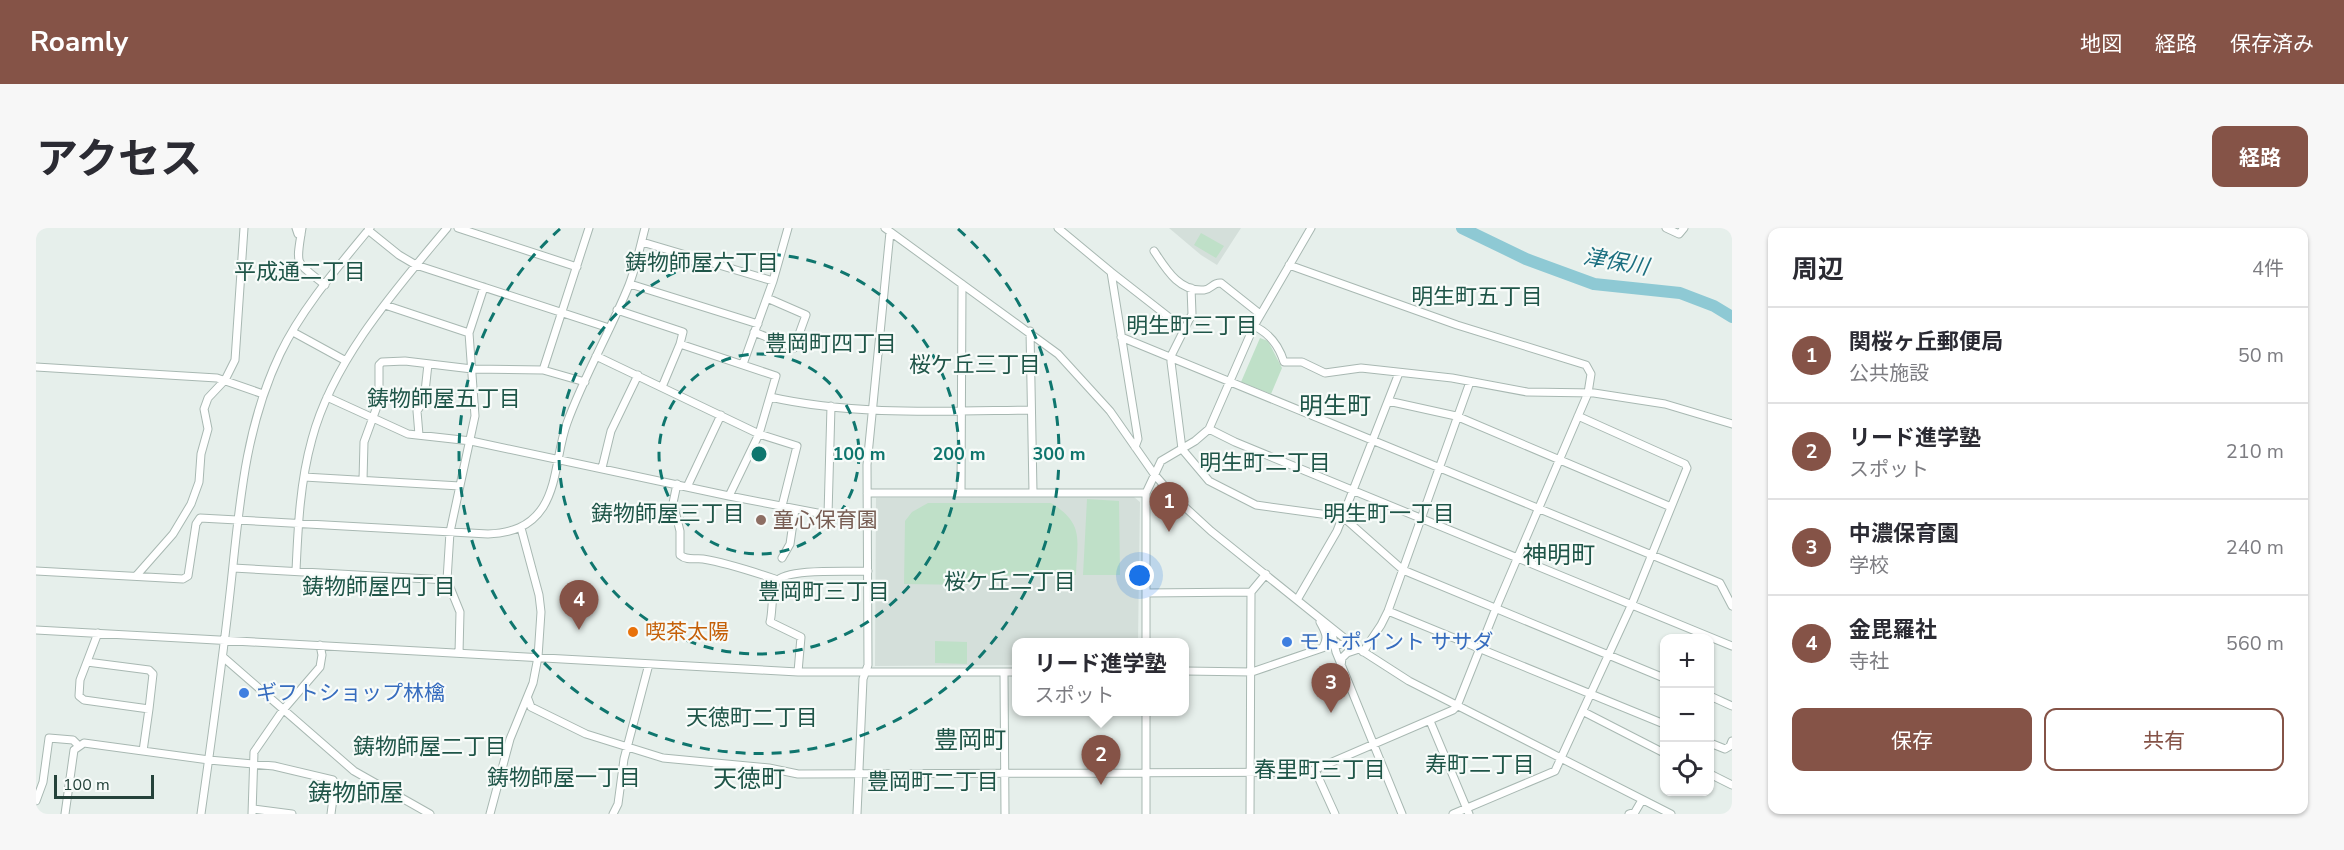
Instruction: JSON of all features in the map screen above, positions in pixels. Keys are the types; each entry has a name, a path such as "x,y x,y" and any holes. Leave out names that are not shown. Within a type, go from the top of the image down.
{"street":[{"path":"136,576 173,534 191,504 199,482 201,454 207,429 204,409 208,398 225,380 235,360 244,228"},
{"path":"296,571 298,524 304,477 312,438 327,397 346,361 385,304 447,228"},
{"path":"458,228 577,267"},
{"path":"543,370 589,228"},
{"path":"36,572 183,579 188,576 196,524 200,518 488,534 506,533 521,528 531,521 543,507 551,490 566,424 630,284 645,228"},
{"path":"742,364 773,281 788,228"},
{"path":"1058,228 1184,329"},
{"path":"1146,638 1146,493 1161,461 1195,441 1209,429 1260,314 1311,228"},
{"path":"1666,228 1679,234 1684,228"},
{"path":"201,814 223,657 243,471 252,429 263,394 293,332 325,285 369,229 399,255 416,265 609,328"},
{"path":"299,230 297,258 299,264 325,285"},
{"path":"887,230 1030,331 1058,354 1110,411 1154,474 1211,531 1358,649 1409,681 1662,812 1671,814"},
{"path":"856,814 863,679 868,665 867,465 887,230"},
{"path":"642,242 773,281"},
{"path":"1154,251 1172,278 1191,288 1204,290 1216,282 1221,283 1260,314"},
{"path":"528,699 531,707 586,734 663,759 769,768 798,774 1309,772 1453,710 1457,706 1496,608 1588,393 1591,374 1586,365 1457,325 1289,265"},
{"path":"1111,272 1138,439 1136,447"},
{"path":"630,284 758,324"},
{"path":"961,492 962,284"},
{"path":"459,653 460,612 447,580 450,532 475,416 469,333 484,287"},
{"path":"1191,288 1192,314 1171,356 1182,448 1209,481 1256,505 1343,517 1403,570 1660,676"},
{"path":"754,332 794,348 806,315 767,298"},
{"path":"385,304 469,333"},
{"path":"617,310 682,332 680,344 662,387"},
{"path":"1254,326 1264,331 1280,350 1284,362 1302,362 1325,373 1361,368 1452,378 1527,392 1588,393 1665,404 1732,424"},
{"path":"1030,331 1033,492"},
{"path":"293,332 346,361"},
{"path":"1121,337 1720,583 1732,606"},
{"path":"680,344 776,376 759,434 729,496"},
{"path":"596,356 759,434 797,446 782,506"},
{"path":"363,480 364,442 379,400 379,365 382,362 405,361 472,369 543,370 585,382"},
{"path":"419,435 417,411 424,401 428,364"},
{"path":"36,367 225,380 263,394"},
{"path":"1297,600 1337,531 1399,373"},
{"path":"602,468 610,431 638,375"},
{"path":"1341,666 1342,658 1347,653 1358,649 1381,625 1388,611 1470,382"},
{"path":"327,397 408,434 471,441 828,515 867,515"},
{"path":"770,397 831,406 873,409 1031,410"},
{"path":"1388,400 1456,416 1560,458 1671,507"},
{"path":"828,515 831,406"},
{"path":"687,487 721,415"},
{"path":"1453,814 1468,811 1555,771 1610,655 1687,468 1685,464 1578,416"},
{"path":"1209,429 1235,442 1732,646"},
{"path":"304,477 460,486"},
{"path":"677,484 673,503 680,531 680,555 684,559 704,559 778,580"},
{"path":"867,492 1146,493"},
{"path":"782,558 790,544 795,509"},
{"path":"490,814 510,739 534,683 538,657 541,612 539,595 521,528"},
{"path":"233,567 447,580"},
{"path":"798,672 801,637 771,622 774,610 774,588 778,580 790,574 868,571"},
{"path":"1250,814 1251,592 1266,574"},
{"path":"1146,593 1251,592"},
{"path":"1388,611 1660,722"},
{"path":"1316,616 1326,635 1327,642 1323,647"},
{"path":"1331,628 1341,666 1402,814"},
{"path":"39,632 98,633 798,672 1012,672"},
{"path":"98,633 80,680 79,696 84,700 149,709"},
{"path":"292,814 253,812 254,752 283,710 320,667 322,655 320,645"},
{"path":"1189,671 1252,672 1323,647 1358,649"},
{"path":"223,657 354,771 430,814"},
{"path":"87,662 149,670 153,674 143,751"},
{"path":"613,814 618,804 624,759 649,664"},
{"path":"1004,672 1005,814"},
{"path":"1714,698 1732,706"},
{"path":"1584,712 1660,750"},
{"path":"1146,716 1146,814"},
{"path":"1430,721 1468,811"},
{"path":"36,801 43,782 49,738 73,740 78,745"},
{"path":"1714,744 1725,749 1732,741"},
{"path":"65,814 74,750 78,745 84,743 209,760 274,766 333,780 335,783 332,814"},
{"path":"1316,770 1335,814"},
{"path":"1714,776 1732,785"},
{"path":"1629,814 1635,812 1642,800"}],"shaded area":[{"path":"1169,228 1241,228 1217,265 1201,255"},
{"path":"1134,497 1140,502 1138,638 1012,638 1012,665 875,666 876,498"}],"green space":[{"path":"1201,233 1224,246 1216,258 1194,245"},
{"path":"1260,338 1268,341 1282,368 1271,394 1241,382"},
{"path":"1087,499 1119,501 1120,575 1083,575"},
{"path":"928,503 1051,503 1069,518 1077,534 1076,575 970,576 969,585 904,584 905,521 912,512"},
{"path":"935,641 967,642 967,664 935,663"}],"waterway":[{"name":"津保川","path":"1462,228 1526,259 1594,284 1680,293 1714,306 1732,317"}],"place":[{"name":"童心保育園","path":"761,520"},
{"name":"関桜ヶ丘郵便局","path":"1169,532"},
{"name":"金毘羅社","path":"579,630"},
{"name":"喫茶太陽","path":"633,632"},
{"name":"モトポイント ササダ","path":"1287,642"},
{"name":"ギフトショップ林檎","path":"244,693"},
{"name":"中濃保育園","path":"1331,713"},
{"name":"リード進学塾","path":"1101,785"}],"district":[{"name":"鋳物師屋六丁目","path":"702,263"},
{"name":"平成通二丁目","path":"300,272"},
{"name":"明生町五丁目","path":"1477,297"},
{"name":"明生町三丁目","path":"1192,326"},
{"name":"豊岡町四丁目","path":"831,344"},
{"name":"桜ケ丘三丁目","path":"975,365"},
{"name":"鋳物師屋五丁目","path":"444,399"},
{"name":"明生町","path":"1335,406"},
{"name":"明生町二丁目","path":"1265,463"},
{"name":"鋳物師屋三丁目","path":"668,514"},
{"name":"明生町一丁目","path":"1389,514"},
{"name":"神明町","path":"1559,555"},
{"name":"桜ケ丘二丁目","path":"1010,582"},
{"name":"鋳物師屋四丁目","path":"379,587"},
{"name":"豊岡町三丁目","path":"824,592"},
{"name":"天徳町二丁目","path":"752,718"},
{"name":"豊岡町","path":"970,740"},
{"name":"鋳物師屋二丁目","path":"430,747"},
{"name":"寿町二丁目","path":"1480,765"},
{"name":"春里町三丁目","path":"1320,770"},
{"name":"鋳物師屋一丁目","path":"564,778"},
{"name":"天徳町","path":"749,779"},
{"name":"豊岡町二丁目","path":"933,782"},
{"name":"鋳物師屋","path":"356,793"}]}
